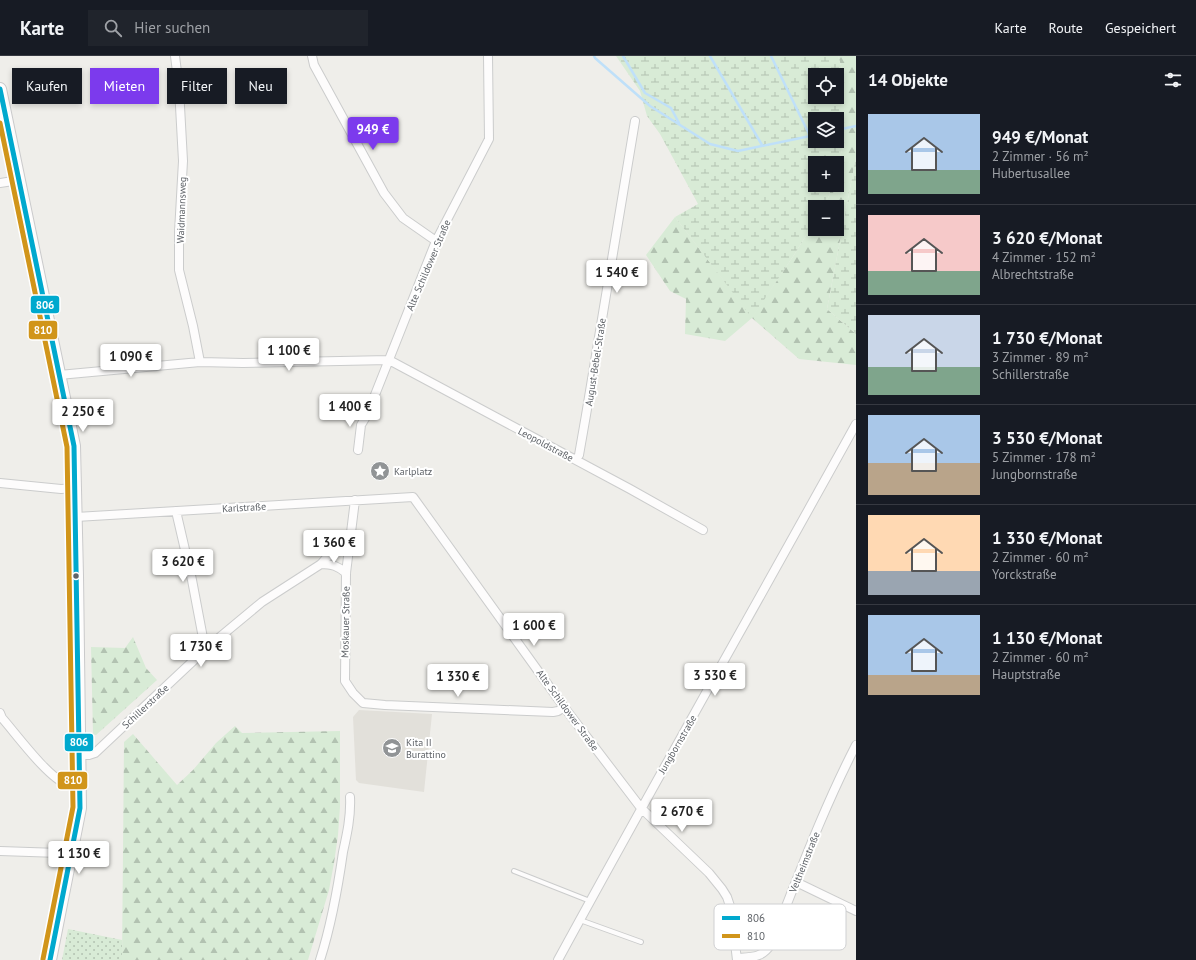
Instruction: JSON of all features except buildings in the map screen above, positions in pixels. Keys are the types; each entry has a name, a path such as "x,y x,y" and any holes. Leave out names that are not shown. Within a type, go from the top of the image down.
{"street":[{"name":"Waidmannsweg","path":"175,56 179,88 183,161 179,232 179,270 200,362"},
{"path":"312,56 314,64 384,193 403,218 436,241"},
{"name":"Alte Schildower Straße","path":"358,450 361,425 367,415 436,241 489,139 488,56"},
{"path":"0,89 74,446 81,787 79,819 50,960"},
{"name":"August-Bebel-Straße","path":"576,460 579,455 586,415 635,121"},
{"path":"0,183 19,180"},
{"path":"59,375 200,362 243,363 389,360"},
{"name":"Leopoldstraße","path":"389,360 703,530"},
{"name":"Jungbornstraße","path":"558,960 641,808 856,424"},
{"path":"0,483 61,489 75,488"},
{"name":"Alte Schildower Straße","path":"413,497 564,707 641,808 708,873 722,889 729,904"},
{"name":"Karlstraße","path":"76,518 413,497"},
{"name":"Moskauer Straße","path":"355,500 346,573 345,681 353,693 363,703 553,712 564,707"},
{"path":"176,511 192,580 203,638 210,646"},
{"name":"Schillerstraße","path":"81,755 95,753 210,646 262,602 322,564 350,533"},
{"path":"322,564 338,566 346,573"},
{"path":"1,716 41,763 58,780 69,786 81,787"},
{"name":"Veltheimstraße","path":"787,904 839,778 856,745"},
{"path":"320,960 340,873 350,815 350,797"},
{"path":"0,851 59,853 71,855"},
{"path":"796,882 842,904"},
{"path":"846,906 856,911"},
{"name":"Veltheimstraße","path":"738,959 757,956 768,950"}],"lane":[{"path":"514,870 590,900"},
{"path":"580,920 641,942"}],"shaded area":[{"name":"Kita II Burattino","path":"359,710 432,714 424,792 359,783 356,780 353,717"}],"green space":[{"path":"616,56 838,56 842,68 808,68 808,104 843,104 843,112 808,112 808,148 842,148 840,156 808,156 808,192 830,192 829,196 827,200 808,200 808,232 752,318 675,217 698,204 660,134 647,116 640,91"},
{"path":"838,56 856,56 856,157 844,220 844,200 827,200 830,192 844,192 844,156 840,156 842,148 844,148 844,68 842,68"},
{"path":"856,157 856,334 827,309 841,236 844,236 844,220"},
{"path":"675,217 752,317 808,232 808,236 841,236 827,309 856,334 856,365 799,359 752,318 725,341 685,334 686,299 670,291 646,255"},
{"path":"133,637 146,668 157,680 96,735 93,734 91,647 125,648"},
{"path":"235,726 242,733 340,731 340,807 338,835 329,890 308,960 122,960 124,742 133,734 177,785 193,770 216,743"},
{"path":"68,929 122,940 122,960 62,960"}],"waterway":[{"path":"594,56 650,106 710,144 738,151 808,136"},
{"path":"623,56 645,93 671,108 679,123"},
{"path":"710,56 762,145"},
{"path":"771,56 808,132"},
{"path":"844,129 856,126"}],"transit line":[{"name":"806","path":"0,89 74,446 80,808 50,960"},
{"name":"810","path":"0,123 67,447 73,807 43,959"}],"place":[{"name":"Karlplatz","path":"380,471"},
{"name":"Kita II Burattino","path":"392,748"}]}
